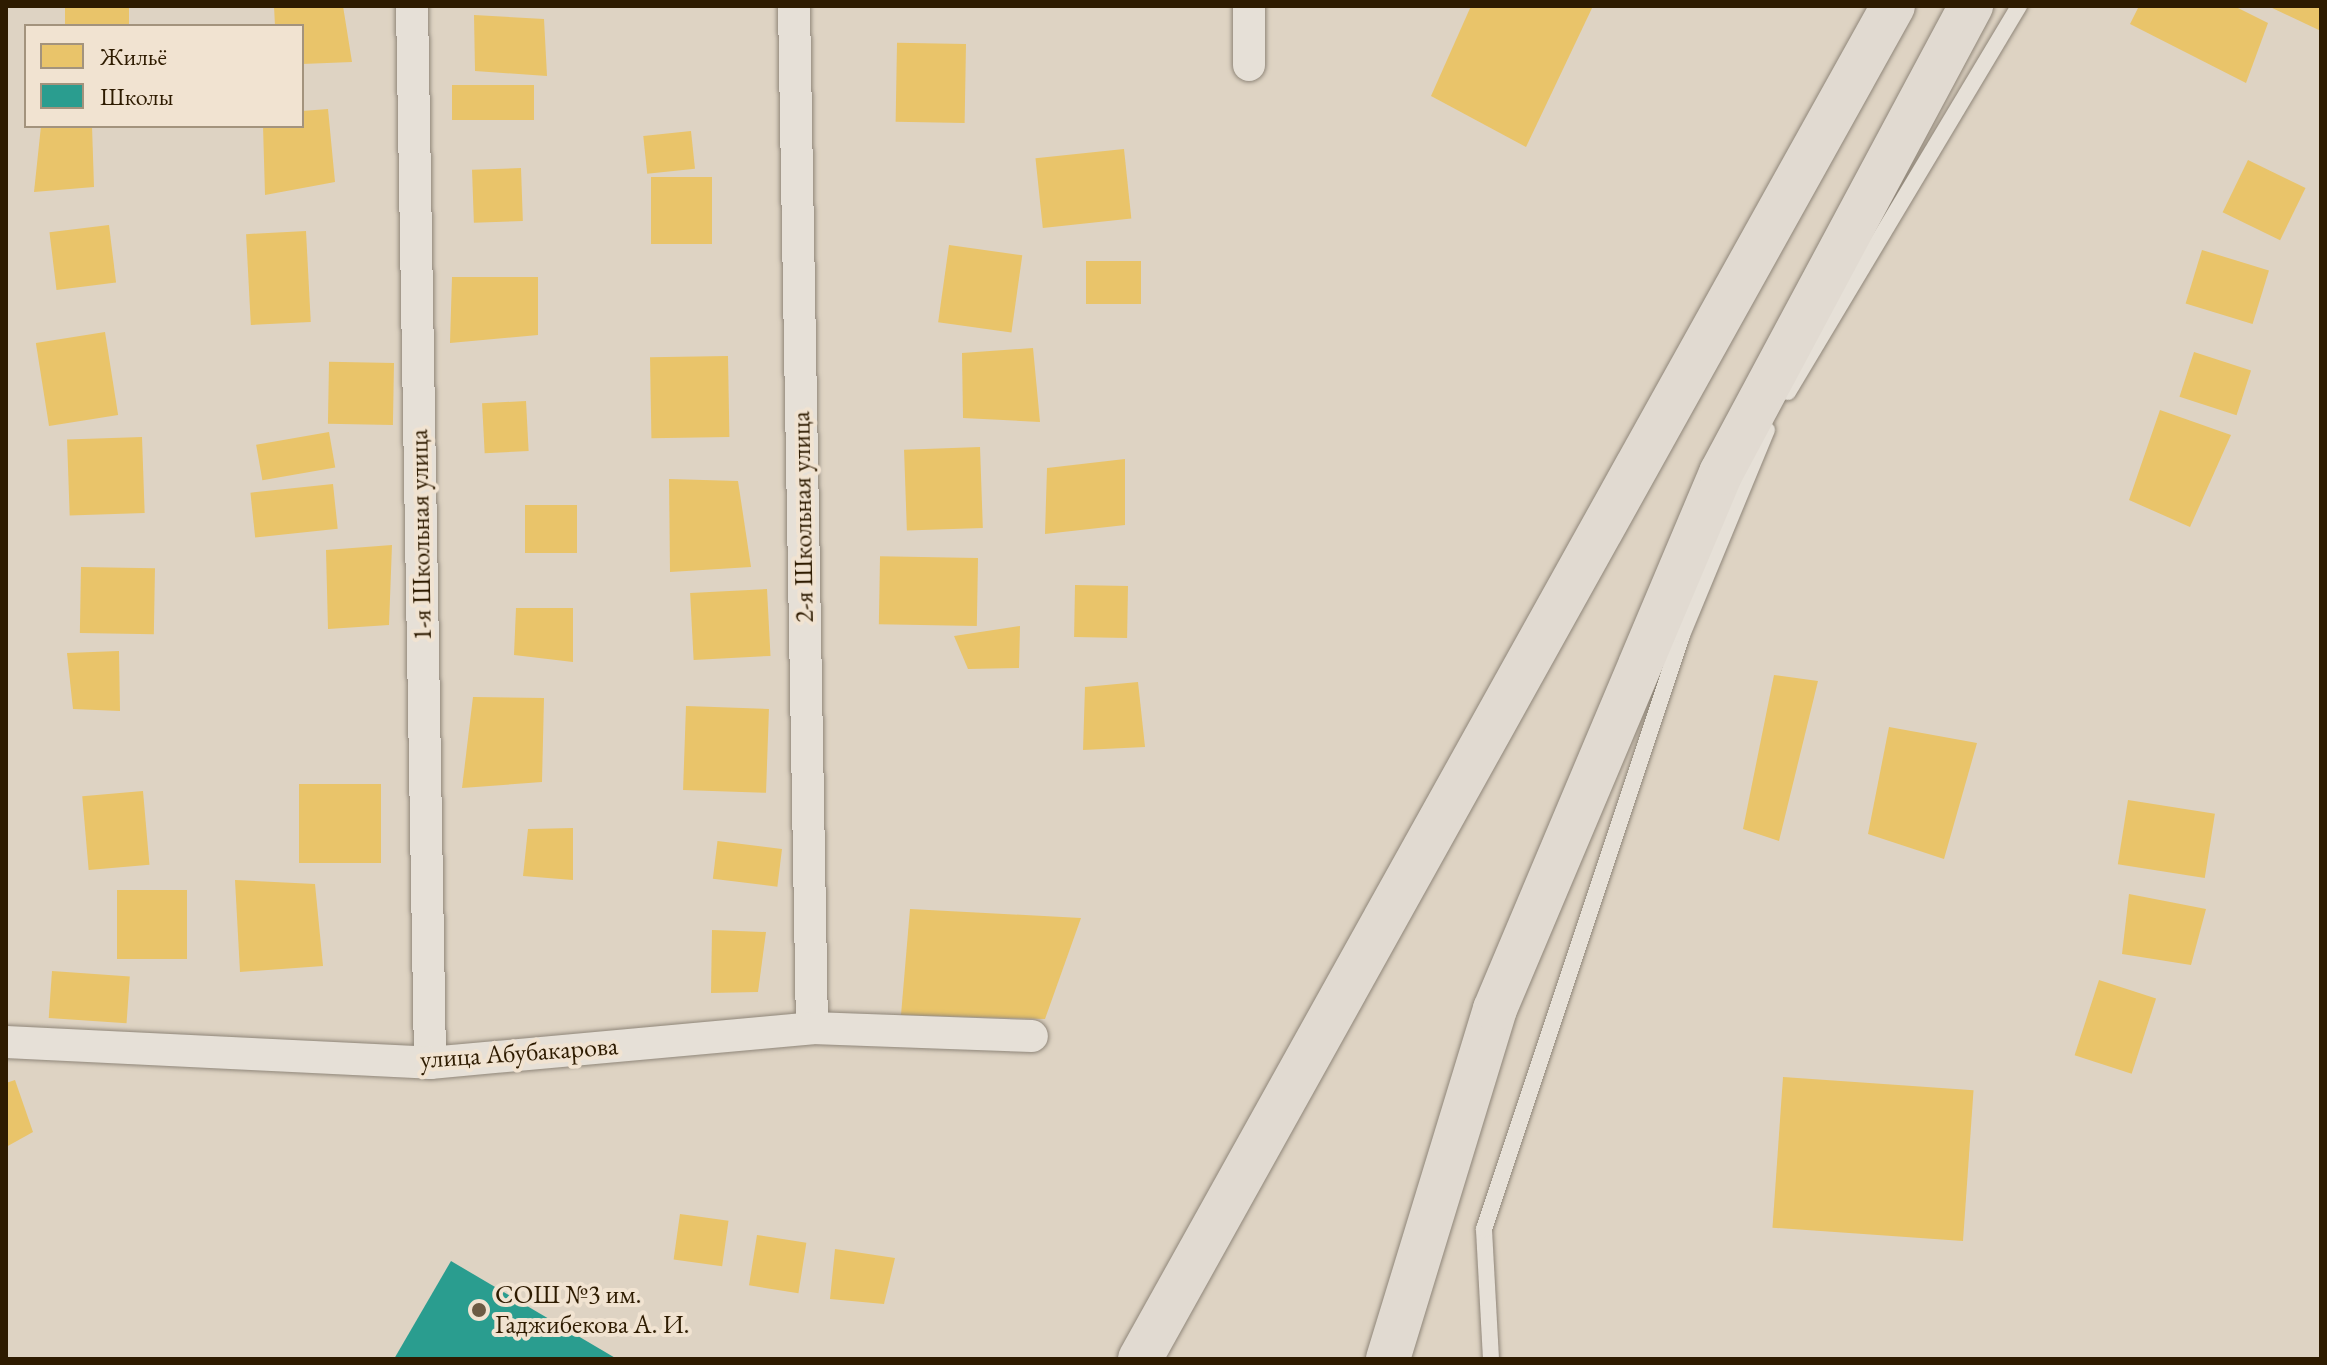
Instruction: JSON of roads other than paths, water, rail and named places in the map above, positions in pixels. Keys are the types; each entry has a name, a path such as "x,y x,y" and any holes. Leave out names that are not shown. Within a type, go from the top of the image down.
{"main road":[{"path":"1140,1359 1893,6"},
{"path":"1388,1359 1495,1009 1721,473 1971,6"}],"street":[{"name":"1-я Школьная улица","path":"412,6 430,1063"},
{"name":"2-я Школьная улица","path":"794,6 812,1028"},
{"path":"1249,6 1249,65"},
{"name":"улица Абубакарова","path":"6,1042 430,1063 812,1028 1032,1036"}],"lane":[{"path":"1491,1359 1484,1229 1682,635 1769,425 2019,6"}],"place":[{"name":"СОШ №3 им. Гаджибекова А. И.","path":"479,1310"}]}
